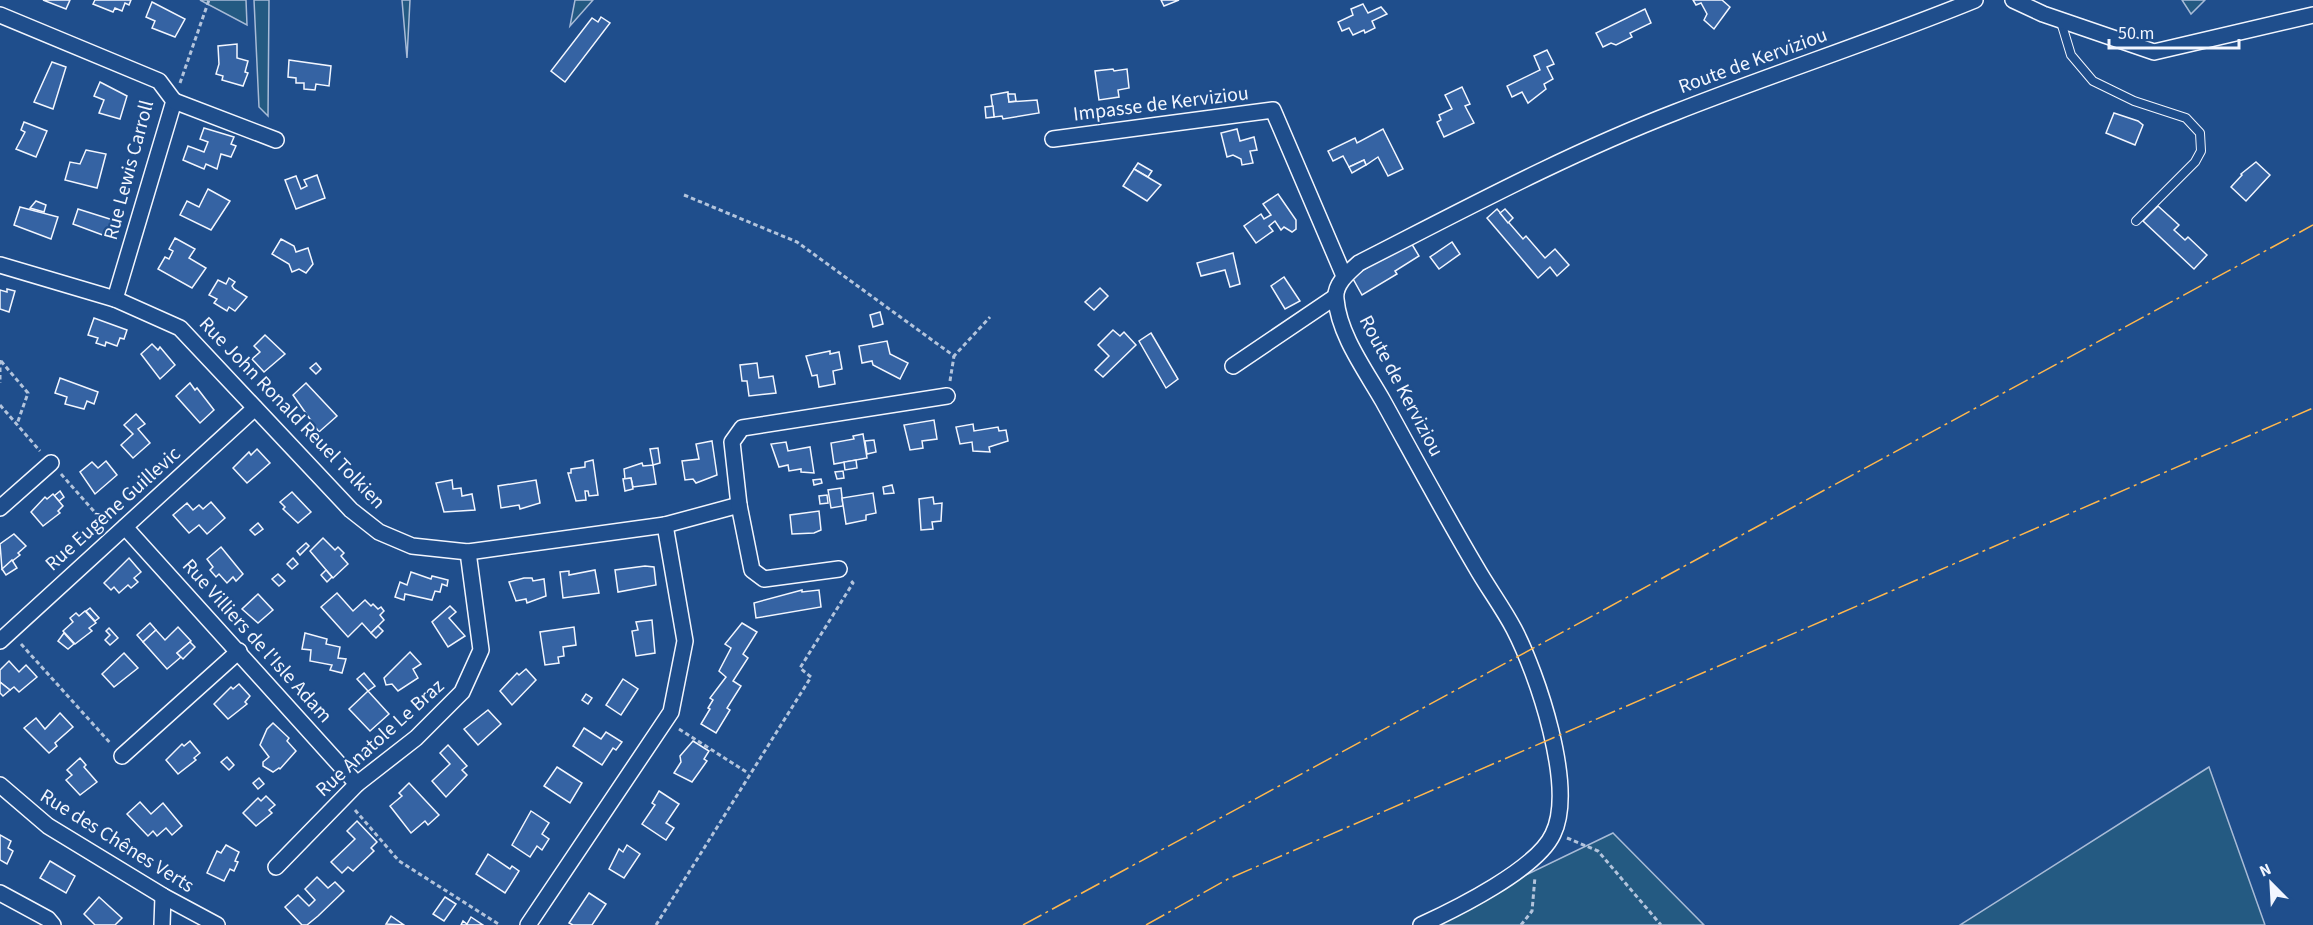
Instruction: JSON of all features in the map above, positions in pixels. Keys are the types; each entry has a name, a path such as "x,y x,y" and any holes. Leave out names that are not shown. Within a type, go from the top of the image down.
{"street":[{"name":"Route de Kerviziou","path":"1344,276 1359,263 1504,189 1675,112 1975,0"},
{"path":"2013,0 2061,20 2154,52 2313,15"},
{"name":"Rue Lewis Carroll","path":"0,15 159,81 174,101 115,299"},
{"path":"174,101 276,140"},
{"name":"Impasse de Kerviziou","path":"1053,139 1273,110 1344,276"},
{"name":"Rue John Ronald Reuel Tolkien","path":"0,265 115,299 180,328 351,510 379,532 412,546 468,552 665,525 739,506"},
{"path":"1233,366 1335,297 1344,276"},
{"name":"Route de Kerviziou","path":"1335,297 1340,318 1360,360 1477,569 1514,629 1547,713 1561,778 1554,833"},
{"path":"839,569 764,579 752,570 739,506 732,442 742,428 947,396"},
{"name":"Rue Eugène Guillevic","path":"3,632 120,532 255,408"},
{"path":"0,508 51,463"},
{"path":"528,925 671,712 685,641 665,525"},
{"name":"Rue Villiers de l'Isle Adam","path":"120,532 239,651 357,784"},
{"name":"Rue Anatole Le Braz","path":"276,867 357,784 416,738 462,692 481,650 468,552"},
{"path":"122,756 239,651"},
{"name":"Rue des Chênes Verts","path":"0,784 48,826 163,896 217,925"},
{"path":"1421,925 1476,899 1537,854 1554,833"},
{"path":"0,893 53,925"},
{"path":"162,925 163,896"}],"lane":[{"path":"2061,20 2071,55 2093,81 2134,101 2186,118 2200,133 2201,151 2195,162 2136,221"}],"path":[{"path":"174,101 208,0"},
{"path":"684,195 797,242 954,356"},
{"path":"947,396 954,356 990,317"},
{"path":"0,383 1,361"},
{"path":"1,361 28,393 17,424"},
{"path":"0,405 51,463 120,532"},
{"path":"656,925 748,773 811,677 800,668 853,583 839,569"},
{"path":"3,632 122,756"},
{"path":"665,721 748,773"},
{"path":"344,798 399,861 500,925"},
{"path":"1554,833 1598,851 1660,925"},
{"path":"1521,925 1532,911 1537,854"}],"shaded area":[{"path":"200,0 246,0 247,25"},
{"path":"254,0 269,0 268,116 259,107"},
{"path":"402,0 410,0 407,58"},
{"path":"575,0 593,0 570,26"},
{"path":"2182,0 2205,0 2191,14"},
{"path":"2209,767 2265,925 1960,925"},
{"path":"1613,833 1704,925 1422,925"}],"building":[{"path":"43,0 70,0 66,9"},
{"path":"95,0 131,0 129,5 125,3 122,11 115,8 113,12 93,4"},
{"path":"1161,0 1179,0 1164,6"},
{"path":"1693,0 1722,0 1730,7 1714,29 1704,20 1707,14 1701,3 1696,5"},
{"path":"152,2 185,19 175,37 152,28 155,21 146,17"},
{"path":"1363,4 1368,13 1381,7 1387,14 1372,21 1375,28 1365,33 1364,30 1353,35 1349,28 1342,31 1338,22 1353,15 1351,9"},
{"path":"1645,9 1651,23 1630,33 1632,37 1616,45 1611,43 1603,47 1596,33"},
{"path":"601,17 610,23 565,82 551,71 592,18 598,22"},
{"path":"237,44 237,58 248,61 245,72 248,73 243,86 222,80 223,76 216,74 219,64 218,46"},
{"path":"1547,50 1554,64 1547,67 1553,79 1544,84 1546,89 1528,103 1522,92 1512,97 1507,86 1540,70 1534,56"},
{"path":"289,60 331,66 329,86 316,84 315,90 304,89 304,83 296,83 296,78 288,77"},
{"path":"52,62 66,67 53,109 34,102"},
{"path":"1113,69 1114,71 1127,69 1129,88 1118,90 1119,97 1099,100 1095,71"},
{"path":"100,82 127,96 120,119 99,113 104,100 94,96"},
{"path":"1462,87 1470,104 1465,106 1474,123 1444,137 1437,122 1441,120 1439,115 1452,109 1445,95"},
{"path":"1008,92 1009,102 1037,100 1039,113 1003,119 1002,116 994,117 991,95"},
{"path":"1008,94 1015,94 1016,101 1009,102"},
{"path":"993,106 994,117 986,118 985,107"},
{"path":"2114,113 2143,125 2135,145 2106,133"},
{"path":"24,122 47,131 36,157 16,149 25,132 21,130"},
{"path":"204,128 234,137 231,144 236,146 231,157 221,154 217,169 206,164 204,169 183,160 188,146 204,152 208,142 200,139"},
{"path":"1237,129 1240,141 1254,137 1257,150 1250,151 1253,163 1242,165 1241,159 1233,155 1227,157 1221,133"},
{"path":"1383,129 1403,169 1388,176 1378,157 1366,165 1364,160 1349,167 1343,156 1333,161 1328,151 1355,138 1357,143"},
{"path":"86,150 106,154 97,188 65,180 70,162 80,164"},
{"path":"1364,160 1366,165 1352,173 1349,167"},
{"path":"2256,162 2270,175 2246,201 2231,187 2241,174"},
{"path":"1138,163 1152,171 1148,177 1134,169"},
{"path":"1134,169 1161,185 1147,201 1123,186"},
{"path":"317,175 325,198 296,209 285,180 296,176 301,189 307,186 304,180"},
{"path":"208,189 230,201 211,230 180,215 187,201 199,207"},
{"path":"1278,194 1296,220 1296,229 1292,232 1284,227 1281,230 1275,221 1269,226 1273,231 1256,243 1244,226 1261,214 1264,219 1271,215 1263,204"},
{"path":"36,201 46,205 44,212 30,208"},
{"path":"2158,206 2179,225 2174,230 2185,240 2188,237 2207,255 2194,269 2143,221"},
{"path":"20,207 58,217 51,239 14,225"},
{"path":"78,209 113,220 108,237 73,224"},
{"path":"1497,209 1523,239 1526,236 1545,258 1555,249 1569,265 1557,276 1550,267 1538,278 1487,218"},
{"path":"1505,209 1513,218 1508,223 1500,213"},
{"path":"175,238 195,249 189,258 206,268 192,288 158,269 165,257 169,259 173,251 169,249"},
{"path":"281,239 294,246 296,252 308,248 313,264 306,273 299,269 292,272 289,264 272,254"},
{"path":"1410,241 1419,256 1395,271 1397,274 1362,295 1352,277"},
{"path":"1452,242 1460,254 1439,269 1430,257"},
{"path":"1233,253 1240,284 1230,287 1225,270 1201,276 1197,263"},
{"path":"1284,277 1300,301 1285,309 1271,286"},
{"path":"229,278 235,282 232,286 234,289 247,297 235,311 229,307 227,311 214,303 217,299 209,295 218,280 226,284"},
{"path":"1100,288 1108,296 1094,310 1085,302"},
{"path":"7,289 15,291 9,312 0,309 0,290 7,292"},
{"path":"880,312 883,324 873,327 870,315"},
{"path":"94,318 127,330 124,339 120,338 117,346 106,342 105,346 96,343 98,338 88,335"},
{"path":"1113,330 1120,336 1124,332 1136,345 1103,377 1095,370 1109,356 1098,345"},
{"path":"1151,333 1178,379 1166,388 1139,341"},
{"path":"265,335 285,354 264,372 252,359 260,352 254,346"},
{"path":"887,341 890,354 908,363 900,379 873,365 872,361 862,363 859,346"},
{"path":"152,344 158,350 160,347 175,365 160,379 141,354"},
{"path":"830,351 830,354 839,352 842,369 833,371 835,384 819,387 817,375 812,376 806,356"},
{"path":"316,363 321,369 316,374 310,368"},
{"path":"757,363 759,378 773,376 776,393 749,396 747,381 742,381 740,365"},
{"path":"60,378 98,392 94,404 87,401 84,409 65,404 67,397 55,393"},
{"path":"190,383 195,390 197,388 214,410 200,423 176,396"},
{"path":"306,383 337,416 319,432 293,395"},
{"path":"136,414 145,424 138,429 150,443 133,458 121,445 133,434 124,425"},
{"path":"934,420 937,439 922,441 923,448 910,450 904,425"},
{"path":"973,424 974,431 998,427 999,431 1006,430 1008,441 989,447 990,452 973,451 972,442 960,444 956,427"},
{"path":"863,434 867,458 834,464 831,443 854,439 853,436"},
{"path":"874,440 876,452 867,454 865,441"},
{"path":"712,441 717,475 696,483 693,479 685,480 682,461 699,459 696,444"},
{"path":"786,442 788,451 810,447 814,473 801,472 801,469 789,471 788,465 779,467 771,444"},
{"path":"658,448 660,463 653,465 650,449"},
{"path":"257,449 270,463 247,483 233,468 249,452 251,455"},
{"path":"593,460 598,495 589,496 588,491 585,491 586,500 576,501 568,473 571,473 571,469 585,467 585,462"},
{"path":"856,460 857,468 845,470 844,462"},
{"path":"106,461 117,475 95,494 80,472 92,462 98,468"},
{"path":"642,463 643,466 653,465 656,484 633,487 631,478 625,479 624,469"},
{"path":"843,471 844,478 837,479 835,472"},
{"path":"631,478 633,489 625,491 623,479"},
{"path":"821,479 822,483 814,485 813,480"},
{"path":"452,480 453,489 461,488 462,496 472,494 475,510 444,512 436,483"},
{"path":"536,480 540,503 520,509 519,505 501,508 498,486"},
{"path":"892,485 894,493 884,494 883,487"},
{"path":"841,488 843,506 831,508 828,490"},
{"path":"60,491 64,497 59,501 54,496"},
{"path":"292,492 311,512 298,523 283,509 285,507 280,502"},
{"path":"873,493 876,513 866,515 866,520 846,524 842,498"},
{"path":"53,494 63,506 58,511 60,513 43,526 31,512 45,497 47,499"},
{"path":"827,495 828,503 820,504 819,496"},
{"path":"933,497 934,504 942,503 941,521 932,522 933,529 921,530 919,499"},
{"path":"211,502 225,518 207,534 199,525 189,533 173,515 187,503 193,510 199,505 203,509"},
{"path":"819,511 821,530 814,533 792,534 790,515"},
{"path":"258,523 263,529 255,535 250,530"},
{"path":"14,534 26,546 18,553 20,555 2,569 0,544"},
{"path":"323,538 335,550 338,547 344,553 341,556 348,564 333,578 310,551"},
{"path":"306,543 309,546 300,555 297,551"},
{"path":"221,547 243,574 236,581 233,577 227,583 219,574 216,577 210,570 213,567 207,559"},
{"path":"129,558 141,572 134,578 138,582 131,588 128,585 119,593 114,587 111,590 104,583"},
{"path":"293,558 298,564 292,569 287,564"},
{"path":"12,560 17,568 6,575 2,569"},
{"path":"654,567 656,585 618,592 615,570"},
{"path":"326,570 332,577 327,582 321,575"},
{"path":"595,570 599,593 563,598 560,572 569,571 569,575"},
{"path":"411,572 431,579 432,576 448,580 447,586 442,584 440,592 435,591 432,600 405,594 404,600 395,597 400,582 407,585"},
{"path":"278,574 285,581 279,586 272,579"},
{"path":"532,578 533,581 544,579 546,596 527,603 526,599 516,601 509,582"},
{"path":"802,590 802,592 819,590 821,607 756,618 754,603"},
{"path":"337,593 353,611 365,600 371,606 373,604 378,609 381,607 384,611 380,615 384,620 371,633 362,623 348,637 321,607"},
{"path":"258,594 273,610 258,623 242,609"},
{"path":"450,606 456,612 449,618 465,636 448,647 432,622"},
{"path":"90,608 99,618 95,621 86,611"},
{"path":"85,611 96,623 89,628 92,631 75,644 63,631 73,622 70,618 76,613 79,616"},
{"path":"652,620 655,653 636,656 632,631 638,630 636,622"},
{"path":"150,623 156,630 143,642 137,635"},
{"path":"742,623 757,632 743,654 748,658 733,681 741,686 727,708 730,710 716,733 701,724 710,709 708,708 713,700 710,698 726,677 719,671 731,648 725,644"},
{"path":"378,626 383,631 376,638 371,633"},
{"path":"178,627 191,641 177,653 181,657 167,669 143,642 156,630 165,640"},
{"path":"574,627 576,645 563,647 564,656 558,657 559,663 545,665 540,632"},
{"path":"109,628 118,638 110,645 105,640 110,635 106,631"},
{"path":"64,633 74,644 68,649 58,641"},
{"path":"305,633 327,639 326,644 340,647 338,658 346,659 342,673 330,670 332,665 310,661 311,650 302,649"},
{"path":"190,642 195,647 183,659 177,653"},
{"path":"410,652 421,664 413,669 418,678 398,691 392,684 386,685 384,678"},
{"path":"124,653 138,668 114,687 102,674"},
{"path":"9,661 19,672 26,665 37,677 19,692 14,687 10,690 0,682 0,670"},
{"path":"526,669 536,680 512,705 500,691 517,673 519,675"},
{"path":"364,673 375,686 368,691 357,679"},
{"path":"623,679 638,689 621,715 606,705"},
{"path":"0,682 10,690 3,696 0,693"},
{"path":"239,684 250,696 245,702 247,704 228,719 214,704 231,687 233,689"},
{"path":"368,691 389,714 370,731 349,709"},
{"path":"586,694 592,698 588,704 582,700"},
{"path":"488,710 501,724 478,745 464,729"},
{"path":"60,713 73,727 55,743 57,746 49,753 24,728 36,718 45,729"},
{"path":"273,723 289,738 287,741 296,751 280,769 273,772 263,766 263,762 269,757 260,745 267,729"},
{"path":"584,728 601,739 606,732 622,742 616,750 613,748 602,765 573,746"},
{"path":"190,741 200,753 194,758 196,760 178,774 166,760 182,744 184,746"},
{"path":"693,741 709,751 704,759 707,761 692,782 674,773 681,762 680,756"},
{"path":"448,745 467,766 462,770 467,775 446,797 432,781 450,764 440,753"},
{"path":"227,757 234,765 229,770 221,762"},
{"path":"80,758 86,765 84,767 97,782 80,795 66,780 72,775 67,770"},
{"path":"557,767 582,783 570,803 544,786"},
{"path":"259,778 264,784 258,789 253,783"},
{"path":"409,783 439,815 428,825 425,821 411,833 390,806 402,796 399,793"},
{"path":"659,791 679,804 666,823 674,828 666,840 642,824 655,805 652,803"},
{"path":"266,796 275,805 269,810 272,813 256,826 243,813 258,798 261,801"},
{"path":"140,802 151,814 163,803 182,826 172,835 166,828 157,836 153,831 148,836 127,814"},
{"path":"531,811 549,823 542,834 549,839 542,850 537,846 530,857 512,845"},
{"path":"357,821 377,842 371,848 374,851 353,871 348,867 342,873 331,862 355,839 347,831"},
{"path":"0,835 11,841 8,848 13,851 7,864 0,860"},
{"path":"226,845 239,852 234,871 230,869 224,881 207,873 217,851 221,853"},
{"path":"627,845 640,854 624,878 609,869 619,849 623,852"},
{"path":"488,854 510,869 512,866 519,871 505,893 476,874"},
{"path":"50,861 75,876 66,893 40,878"},
{"path":"317,877 328,888 335,882 344,891 307,925 302,925 285,907 298,895 309,906 315,900 305,889"},
{"path":"589,893 606,904 592,925 569,923"},
{"path":"99,897 122,918 115,925 95,925 84,914"},
{"path":"445,897 456,904 444,921 433,914"},
{"path":"391,916 404,925 386,924"},
{"path":"471,917 483,925 461,925 463,921 467,924"}],"power":[{"path":"1023,925 2313,225"},
{"path":"1146,925 1228,879 2313,408"}]}
